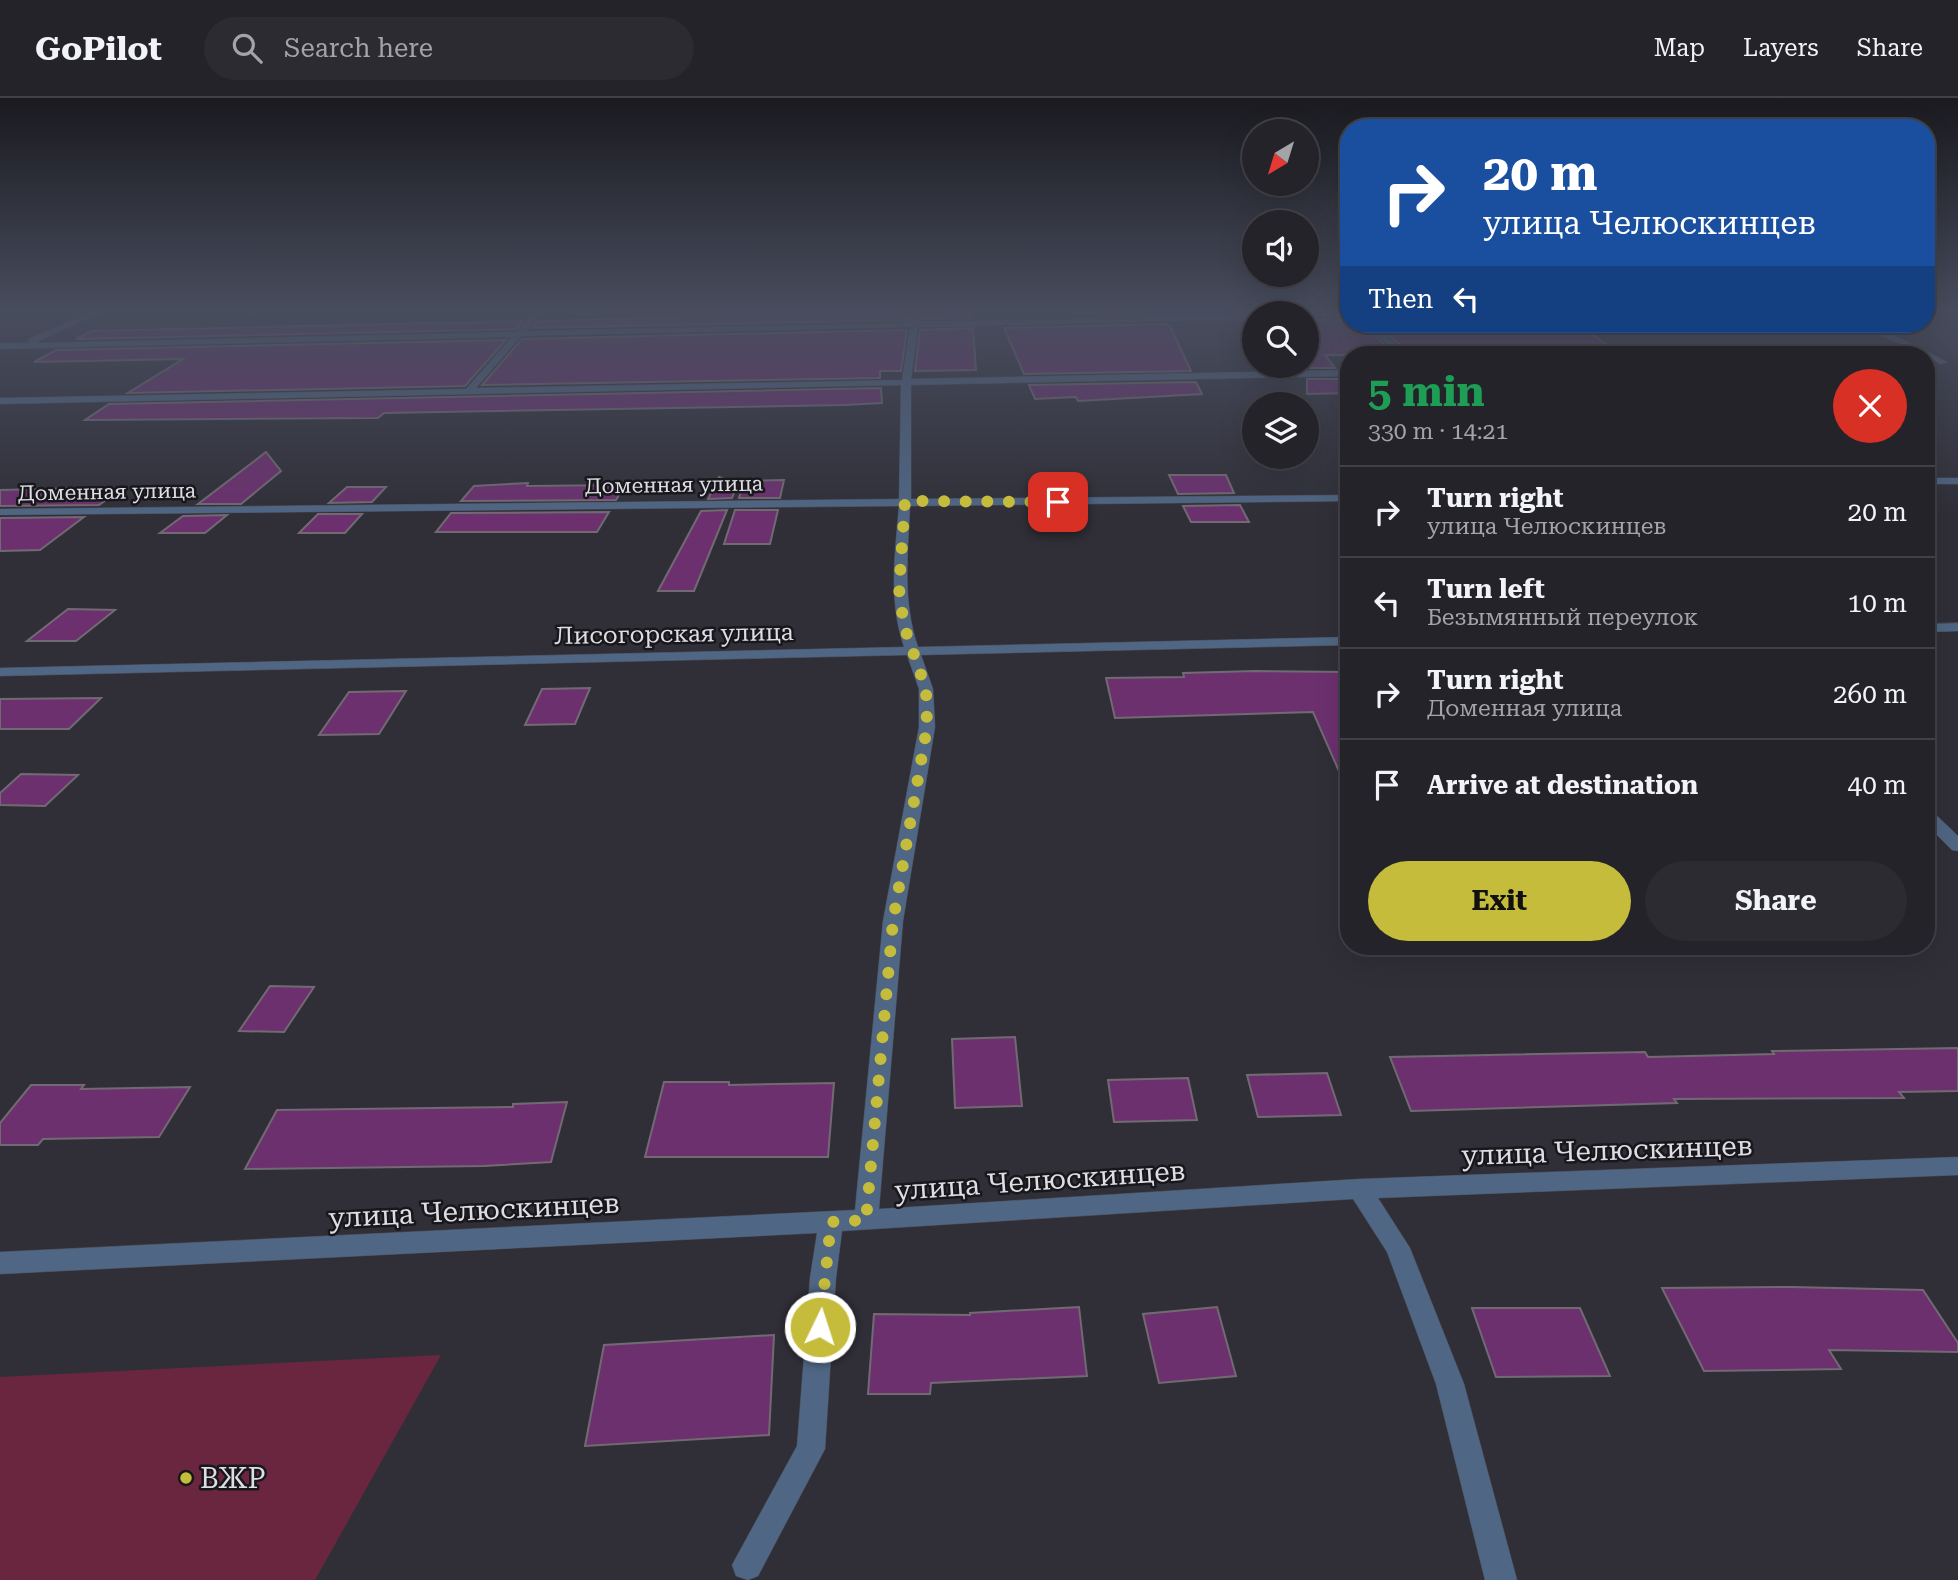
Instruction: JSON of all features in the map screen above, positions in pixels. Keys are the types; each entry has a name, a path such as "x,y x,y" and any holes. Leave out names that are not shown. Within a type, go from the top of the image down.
{"street":[{"path":"469,391 479,379"},
{"path":"866,1220 893,921 927,727 926,689 904,626 899,589 905,501 907,379"},
{"path":"0,401 1076,379"},
{"path":"1935,481 1958,481"},
{"name":"Доменная улица","path":"0,512 1340,498"},
{"path":"1935,628 1958,627"},
{"name":"Лисогорская улица","path":"0,672 1340,641"},
{"path":"1935,824 1958,846"},
{"name":"улица Челюскинцев","path":"0,1263 831,1222 1359,1189 1958,1166"},
{"path":"1359,1189 1398,1248 1450,1384 1500,1580"},
{"path":"747,1565 811,1449 823,1278 831,1222"}],"shaded area":[{"name":"ВЖР","path":"441,1355 315,1580 0,1580 0,1377"}],"building":[{"path":"150,379 471,379 465,386 128,393"},
{"path":"487,379 814,379 482,385"},
{"path":"1307,379 1340,379 1340,393 1307,392"},
{"path":"1196,382 1202,394 1078,401 1076,397 1035,399 1029,385"},
{"path":"881,388 882,403 844,405 384,413 378,418 85,420 109,404"},
{"path":"266,452 281,471 241,504 198,504"},
{"path":"1169,475 1226,475 1234,493 1178,494"},
{"path":"719,477 737,485 732,498 708,499"},
{"path":"784,480 780,498 739,498 744,481"},
{"path":"528,483 527,486 625,485 616,500 461,501 474,486"},
{"path":"347,487 386,487 372,502 329,503"},
{"path":"121,489 99,505 0,506 0,490"},
{"path":"1240,505 1249,522 1191,522 1183,506"},
{"path":"727,510 694,591 658,591 701,511"},
{"path":"735,510 778,510 770,544 724,544"},
{"path":"609,512 597,532 436,532 451,513"},
{"path":"318,514 362,514 345,533 299,533"},
{"path":"227,515 205,533 160,533 183,516"},
{"path":"84,517 40,550 0,551 0,518"},
{"path":"68,609 115,610 76,641 27,641"},
{"path":"1340,672 1340,774 1313,712 1115,718 1106,678 1184,677 1183,673"},
{"path":"590,688 575,724 525,725 542,689"},
{"path":"406,691 379,734 319,735 349,692"},
{"path":"101,698 69,729 0,729 0,699"},
{"path":"21,774 78,775 45,806 0,805 0,793"},
{"path":"270,986 314,987 284,1032 239,1031"},
{"path":"1015,1037 1022,1106 955,1108 952,1039"},
{"path":"1958,1048 1958,1091 1899,1092 1904,1098 1674,1099 1677,1103 1411,1111 1390,1057 1645,1052 1648,1057 1774,1054 1772,1051"},
{"path":"1327,1073 1341,1115 1258,1117 1247,1075"},
{"path":"1188,1078 1197,1120 1114,1122 1108,1080"},
{"path":"664,1082 729,1082 729,1085 834,1083 828,1157 645,1157"},
{"path":"31,1085 84,1085 81,1089 190,1087 159,1137 43,1139 38,1145 0,1145 0,1123"},
{"path":"567,1102 551,1162 484,1166 245,1169 277,1110 513,1107 513,1104"},
{"path":"1662,1288 1923,1290 1958,1343 1958,1352 1829,1350 1841,1369 1704,1371"},
{"path":"1079,1307 1087,1376 931,1383 930,1394 868,1394 874,1314 970,1315"},
{"path":"1217,1307 1236,1376 1159,1383 1143,1314"},
{"path":"1472,1308 1580,1308 1610,1376 1496,1377"},
{"path":"774,1335 769,1435 585,1446 604,1345"}],"place":[{"name":"ВЖР","path":"186,1478"}],"route":[{"path":"820,1327 823,1278 831,1222 866,1220 893,921 927,727 926,689 904,626 899,589 905,501 1058,502"}]}
